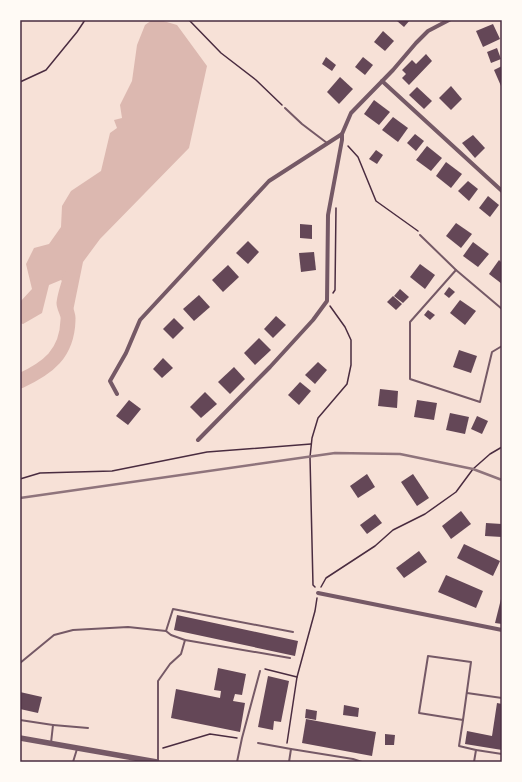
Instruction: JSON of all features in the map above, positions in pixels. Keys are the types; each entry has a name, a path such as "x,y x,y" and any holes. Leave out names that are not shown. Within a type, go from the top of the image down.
{"street":[{"path":"198,440 276,361 313,320 327,301 328,215 342,134 351,112 393,70 428,31 449,20"},
{"path":"382,81 502,191"},
{"path":"118,394 110,381 126,353 140,320 269,181 342,134"},
{"path":"318,593 502,630"},
{"path":"20,738 158,762"}],"lane":[{"path":"285,108 302,124 327,143"},
{"path":"420,235 456,270 502,309"},
{"path":"456,270 410,322 410,380 480,402 492,352 502,346"},
{"path":"166,631 173,609 293,632"},
{"path":"20,663 54,635 73,630 128,626 166,631 171,635 184,640 290,658"},
{"path":"158,762 158,681 170,664 181,654 184,640"},
{"path":"463,720 419,713 428,656 471,662 467,693 463,720 459,746 502,754"},
{"path":"237,762 260,671"},
{"path":"467,693 502,698"},
{"path":"20,720 52,725 88,728"},
{"path":"51,744 52,725"},
{"path":"258,743 353,759 362,762"},
{"path":"73,762 77,748"},
{"path":"289,762 291,749"},
{"path":"474,762 476,750"}],"path":[{"path":"20,82 46,70 85,20"},
{"path":"188,20 221,53 256,80 285,108"},
{"path":"342,140 358,157 376,201 419,232 420,235"},
{"path":"318,593 313,585 311,444 318,418 347,384 351,365 351,340 345,327 327,301 335,290 336,207"},
{"path":"20,479 40,473 112,471 207,452 311,444"},
{"path":"286,748 297,677 315,611 318,593 326,578 375,546 393,530 425,514 456,492 473,468 490,454 502,447"},
{"path":"260,671 263,668 297,677"},
{"path":"159,749 210,734 242,738"}],"shaded area":[{"path":"152,20 160,20 177,25 207,66 189,148 100,239 83,262 72,316 68,319 65,284 61,280 49,285 42,313 23,324 20,323 20,302 32,289 26,264 34,248 49,244 61,227 62,206 71,191 101,171 110,133 117,128 114,120 122,118 120,105 132,81 137,45 145,25"}],"building":[{"path":"410,20 404,27 397,21"},
{"path":"493,24 500,39 483,47 476,31"},
{"path":"383,31 394,41 385,51 374,42"},
{"path":"497,48 501,59 491,63 487,52"},
{"path":"426,54 432,61 409,85 402,78 406,74 402,70 412,60 416,64"},
{"path":"326,57 336,65 332,71 322,64"},
{"path":"363,57 373,65 365,75 355,67"},
{"path":"502,66 502,86 501,86 494,70"},
{"path":"340,77 353,89 339,104 327,92"},
{"path":"451,86 462,99 451,110 439,98"},
{"path":"417,87 432,101 424,109 409,95"},
{"path":"374,100 390,112 379,125 364,114"},
{"path":"393,117 408,128 398,142 382,130"},
{"path":"415,134 424,141 416,151 407,143"},
{"path":"473,135 485,148 475,158 462,143"},
{"path":"427,146 442,158 431,171 416,160"},
{"path":"376,150 383,155 377,164 369,159"},
{"path":"446,162 462,174 451,188 436,176"},
{"path":"468,181 478,189 469,201 458,191"},
{"path":"488,196 499,205 490,217 479,208"},
{"path":"456,223 472,234 461,248 446,236"},
{"path":"300,224 312,225 312,239 300,238"},
{"path":"248,241 259,252 248,264 236,253"},
{"path":"473,242 489,254 478,267 463,256"},
{"path":"314,252 316,270 301,272 299,253"},
{"path":"499,260 502,263 502,284 489,274"},
{"path":"420,264 435,275 425,289 410,277"},
{"path":"228,265 239,277 223,292 212,280"},
{"path":"449,287 455,292 449,298 444,294"},
{"path":"400,289 409,297 403,303 394,296"},
{"path":"199,295 210,307 194,321 183,309"},
{"path":"393,296 402,304 396,310 387,302"},
{"path":"460,300 476,311 465,325 450,313"},
{"path":"428,310 435,315 430,320 424,315"},
{"path":"276,316 286,325 273,338 264,329"},
{"path":"174,318 184,328 173,339 163,329"},
{"path":"259,338 271,350 255,365 244,353"},
{"path":"459,350 477,356 471,373 453,367"},
{"path":"163,358 173,368 162,378 153,369"},
{"path":"318,362 327,370 315,384 305,375"},
{"path":"234,367 245,379 230,394 218,382"},
{"path":"300,382 311,391 299,405 288,395"},
{"path":"380,389 398,391 397,408 378,406"},
{"path":"205,392 217,404 201,418 190,407"},
{"path":"129,400 141,409 128,425 116,416"},
{"path":"417,400 437,403 434,420 414,417"},
{"path":"450,413 469,417 465,434 446,430"},
{"path":"477,416 488,421 482,434 471,429"},
{"path":"367,474 375,487 358,498 350,486"},
{"path":"413,474 429,498 417,506 401,482"},
{"path":"461,511 471,524 451,539 442,526"},
{"path":"375,514 382,523 367,534 360,525"},
{"path":"486,523 502,524 502,537 485,536"},
{"path":"464,544 500,561 493,576 457,558"},
{"path":"419,551 427,562 404,578 396,568"},
{"path":"446,575 483,591 476,608 438,592"},
{"path":"502,599 502,624 495,623"},
{"path":"177,615 298,641 295,656 174,630"},
{"path":"218,668 246,674 242,695 235,694 233,701 245,703 240,732 171,718 176,689 220,698 221,691 214,690"},
{"path":"268,676 289,681 281,722 274,721 273,730 258,727"},
{"path":"20,692 42,697 38,713 20,709"},
{"path":"497,703 502,704 502,750 465,744 467,731 492,736"},
{"path":"344,705 359,708 358,717 343,715"},
{"path":"306,709 317,711 316,720 305,718"},
{"path":"306,719 376,732 372,756 302,743"},
{"path":"385,734 395,735 394,745 385,745"}],"waterway":[{"path":"20,381 39,371 60,351 67,332 68,318 64,303 71,276"}],"railway":[{"path":"20,498 335,453 400,454 473,469 502,480"}]}
